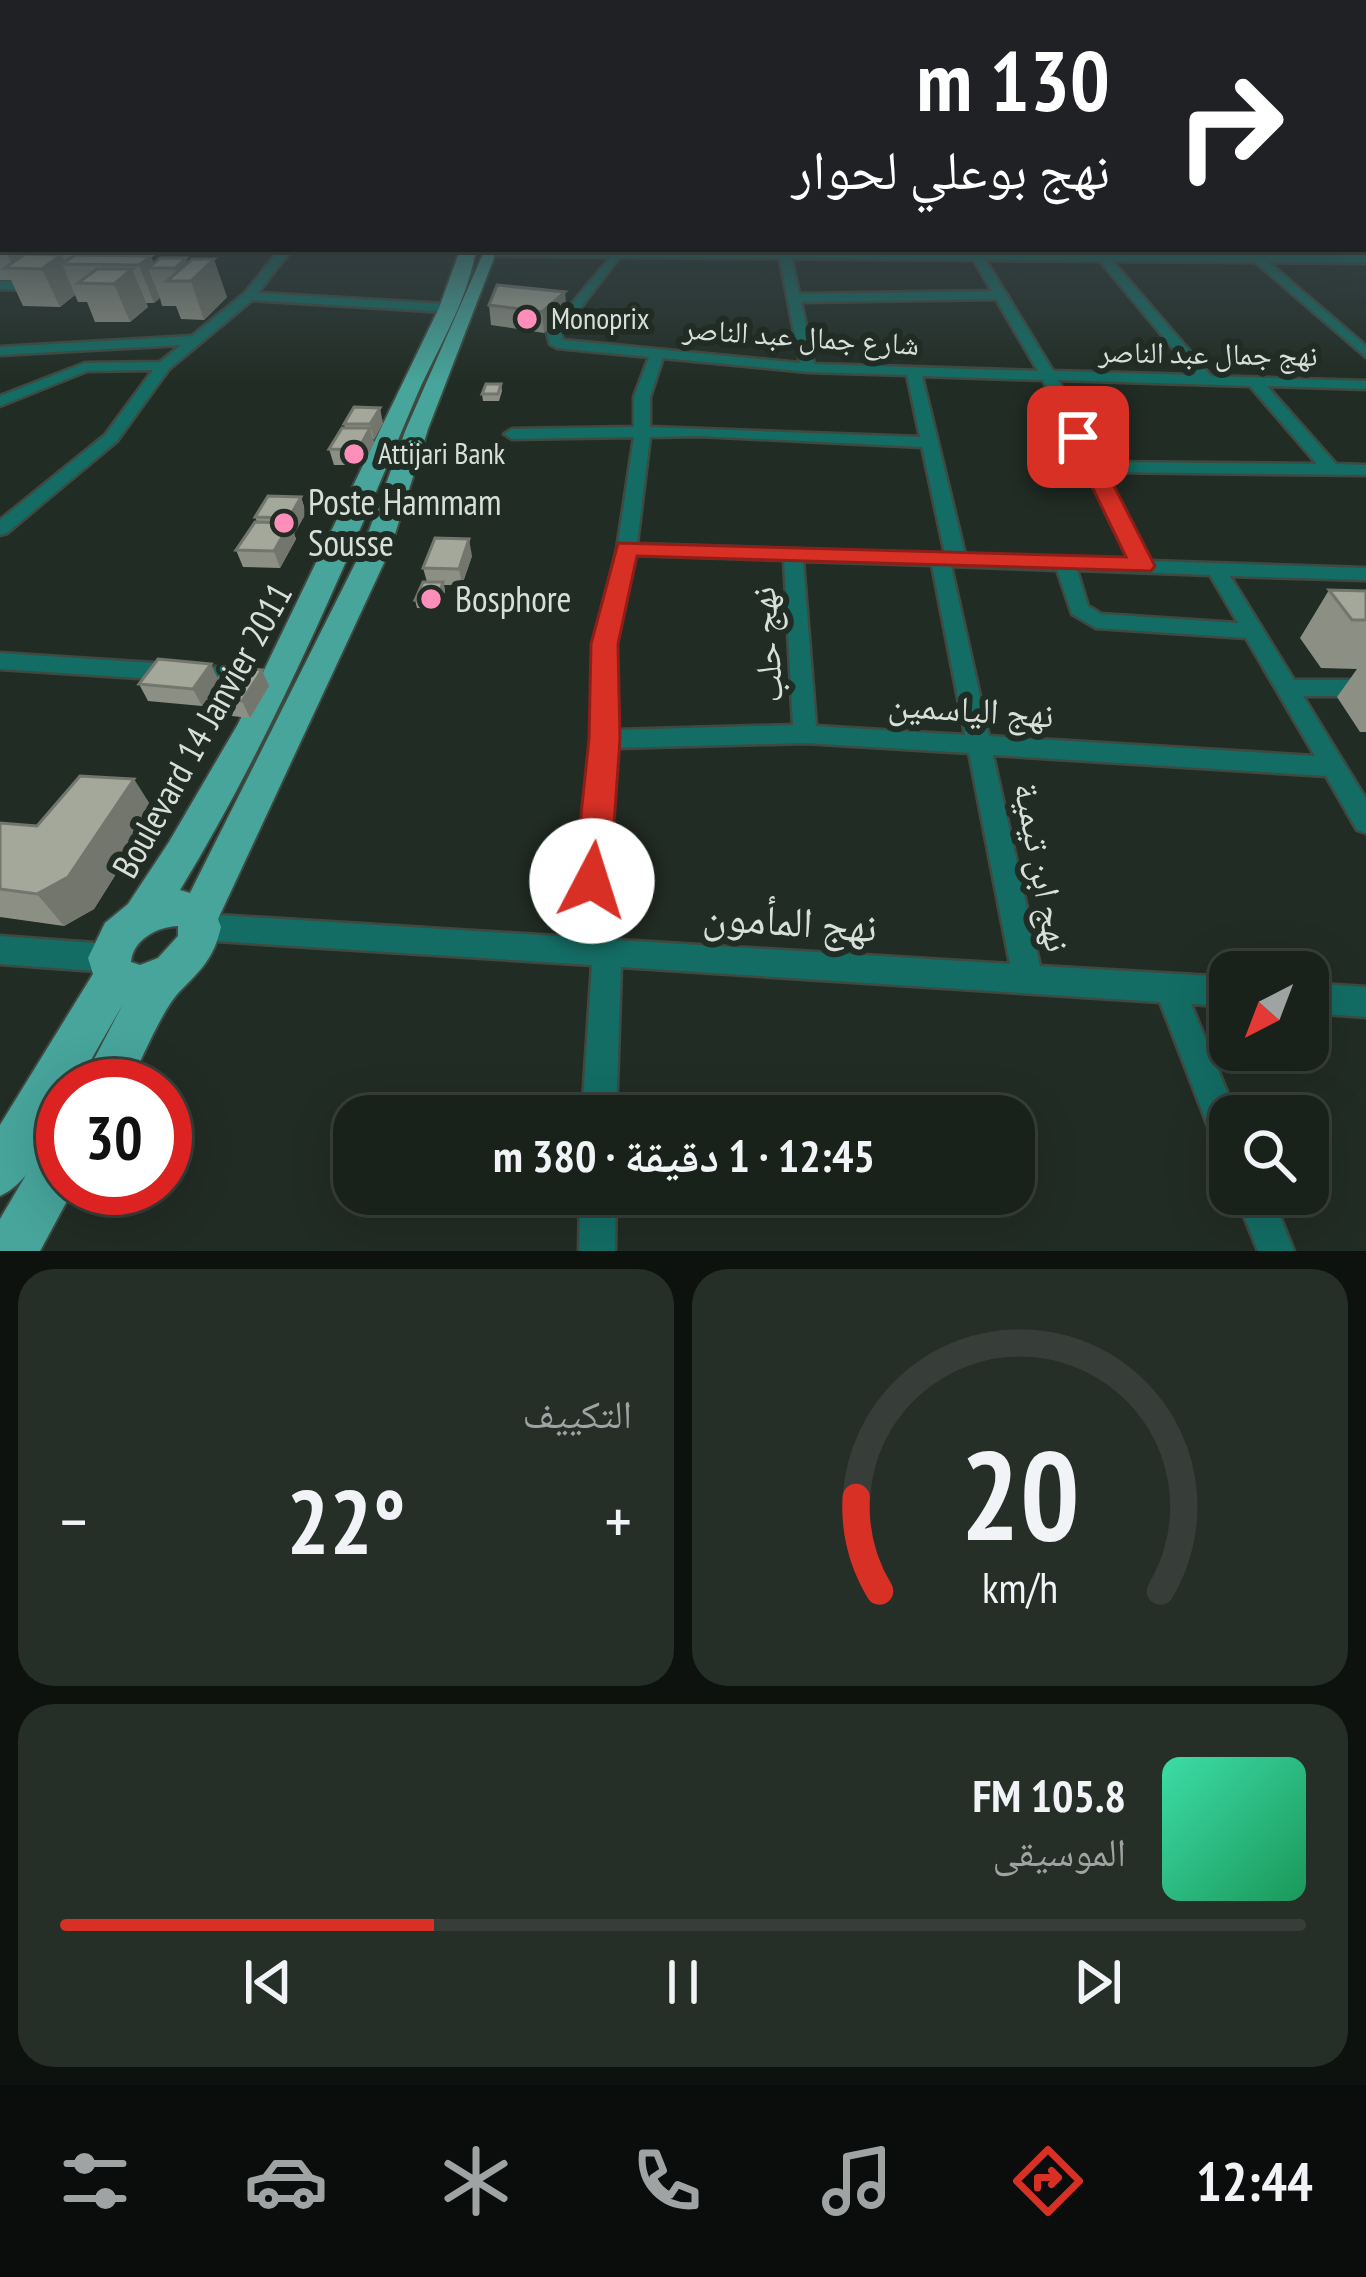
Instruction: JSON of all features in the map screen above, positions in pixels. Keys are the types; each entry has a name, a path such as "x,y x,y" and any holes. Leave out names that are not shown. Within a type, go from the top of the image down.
{"main road":[{"name":"Boulevard 14 Janvier 2011","path":"143,915 189,845 282,678 446,308 473,266"},
{"name":"Boulevard 14 Janvier 2011","path":"200,922 376,550 477,266"},
{"path":"0,1171 112,968 120,934 143,915 169,907 191,911 200,922 193,956 163,980 118,1059"},
{"path":"112,968 135,986 163,980"},
{"path":"11,1251 36,1206"}],"street":[{"path":"0,529 110,438 164,366 251,293 272,266"},
{"name":"شارع جمال عبد الناصر","path":"605,266 572,305 554,339 560,345 808,368 1048,377"},
{"path":"787,266 808,368"},
{"path":"983,266 1048,377 1142,566"},
{"path":"1110,266 1208,382"},
{"path":"1266,266 1366,353"},
{"path":"0,305 49,280"},
{"path":"0,285 30,286"},
{"path":"233,290 446,308"},
{"path":"794,298 1000,295"},
{"path":"0,351 194,340"},
{"path":"600,1095 607,952 594,914 592,881 604,739 604,644 627,548 642,436 642,398 657,354"},
{"path":"0,401 85,367 164,366"},
{"name":"نهج ابن تيمية","path":"914,373 1028,979"},
{"name":"نهج جمال عبد الناصر","path":"1048,377 1366,385"},
{"path":"1253,380 1330,469"},
{"path":"512,434 642,436 700,431 927,442"},
{"path":"1093,467 1366,470"},
{"path":"627,548 1366,574"},
{"name":"نهج حلب","path":"793,552 805,734"},
{"path":"1064,562 1079,609 1096,621 1253,631"},
{"path":"1217,570 1366,822"},
{"path":"0,662 282,678"},
{"path":"1286,688 1366,688"},
{"name":"نهج الياسمين","path":"604,739 805,734 1333,767"},
{"name":"نهج المأمون","path":"200,922 1209,990"},
{"path":"0,950 112,968"},
{"path":"1169,987 1212,1095"},
{"path":"1329,999 1366,1002"},
{"path":"597,1251 598,1215"},
{"path":"1261,1215 1276,1251"}],"building":[{"path":"184,266 206,266 191,281 167,281"},
{"path":"97,269 132,269 114,284 78,283"},
{"path":"497,285 565,292 542,312 489,305"},
{"path":"486,384 501,384 498,394 482,394"},
{"path":"354,407 380,408 370,424 344,424"},
{"path":"342,428 370,428 358,450 329,449"},
{"path":"268,496 301,497 289,518 255,517"},
{"path":"255,522 290,523 274,551 236,550"},
{"path":"435,538 469,539 459,569 423,568"},
{"path":"423,582 443,582 437,601 415,600"},
{"path":"1329,590 1366,591 1366,620 1352,620"},
{"path":"158,659 211,664 193,689 139,684"},
{"path":"227,666 262,670 242,701 206,697"},
{"path":"80,776 134,779 68,877 37,894 0,889 0,823 37,826"}],"place":[{"name":"Monoprix","path":"527,319"},
{"name":"Attijari Bank","path":"354,454"},
{"name":"Poste Hammam Sousse","path":"284,523"},
{"name":"Bosphore","path":"431,599"}],"route":[{"path":"592,881 604,739 604,644 627,548 1142,566 1078,437"}]}
